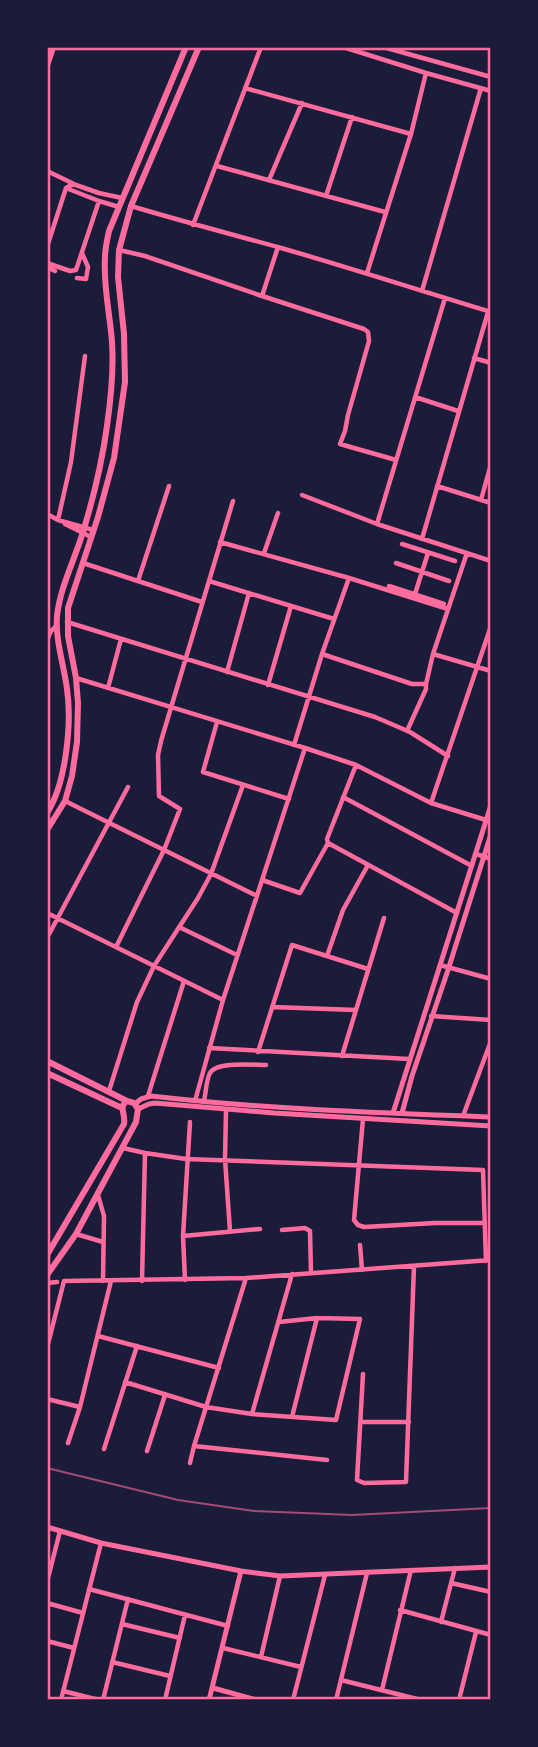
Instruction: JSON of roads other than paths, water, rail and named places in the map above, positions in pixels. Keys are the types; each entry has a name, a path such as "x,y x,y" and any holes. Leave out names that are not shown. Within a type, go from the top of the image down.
{"main road":[{"path":"47,813 56,796 60,780 68,718 67,689 57,624 61,599 83,531 107,431 112,391 112,342 104,258 109,231 186,47"},
{"path":"47,831 65,802 77,742 76,678 67,622 70,600 114,458 125,382 124,334 118,277 119,250 131,206 199,47"},
{"path":"47,1060 137,1107 136,1122 98,1195 76,1234 47,1275"},
{"path":"47,1073 122,1108"},
{"path":"47,1255 124,1124 125,1115 122,1108 127,1101"}],"street":[{"path":"47,68 54,47"},
{"path":"193,225 261,47"},
{"path":"343,47 491,91"},
{"path":"363,54 365,47"},
{"path":"383,47 491,77"},
{"path":"367,273 411,134 426,73"},
{"path":"245,88 411,134"},
{"path":"422,291 481,88"},
{"path":"269,180 302,103"},
{"path":"326,196 352,117"},
{"path":"217,166 386,212"},
{"path":"47,172 73,184 122,198"},
{"path":"47,247 66,188 73,184"},
{"path":"66,188 119,207"},
{"path":"47,265 76,270 99,201"},
{"path":"131,206 367,273 489,312 419,549"},
{"path":"262,296 278,247"},
{"path":"119,250 145,256 368,332 369,341 340,444 396,460"},
{"path":"77,278 86,279 88,267 82,252"},
{"path":"47,265 55,271"},
{"path":"377,524 445,298"},
{"path":"58,520 71,462 85,356"},
{"path":"474,358 491,363"},
{"path":"415,397 458,411"},
{"path":"481,500 491,464"},
{"path":"138,581 169,486"},
{"path":"437,486 491,503"},
{"path":"302,495 377,524 491,561"},
{"path":"116,947 164,850 180,809 159,796 158,755 233,501"},
{"path":"264,553 278,513"},
{"path":"47,514 92,534"},
{"path":"410,535 406,545 455,561"},
{"path":"220,542 392,589 448,609"},
{"path":"435,554 438,544"},
{"path":"414,597 428,552"},
{"path":"407,731 426,690 433,654 467,553"},
{"path":"83,563 202,602"},
{"path":"396,564 449,581"},
{"path":"294,745 349,578"},
{"path":"209,581 334,619"},
{"path":"227,672 249,593"},
{"path":"268,685 291,606"},
{"path":"67,622 362,712 407,731 448,756"},
{"path":"47,640 57,624"},
{"path":"431,803 491,625"},
{"path":"108,688 121,639"},
{"path":"322,654 412,684 426,684"},
{"path":"433,654 491,671"},
{"path":"76,678 356,765 431,803 486,820"},
{"path":"217,722 203,772 289,799"},
{"path":"195,1101 223,1000 305,748"},
{"path":"262,880 300,893 328,843 327,839 356,765"},
{"path":"109,1091 137,1002 154,966 211,874 243,785"},
{"path":"47,938 128,787"},
{"path":"343,797 472,866"},
{"path":"65,802 257,895"},
{"path":"393,1113 491,805"},
{"path":"402,1114 412,1076 487,858 491,834"},
{"path":"328,843 457,913"},
{"path":"476,854 487,858"},
{"path":"327,956 343,910 368,865"},
{"path":"47,913 223,1000"},
{"path":"342,1055 384,918"},
{"path":"179,927 237,956"},
{"path":"258,1052 292,945 368,969"},
{"path":"440,965 491,979"},
{"path":"148,1096 184,981"},
{"path":"272,1007 356,1010"},
{"path":"423,1014 491,1020"},
{"path":"463,1116 491,1041"},
{"path":"209,1048 409,1059"},
{"path":"204,1101 210,1073 214,1068 223,1065 266,1065"},
{"path":"137,1107 141,1099 148,1096 363,1119 491,1126"},
{"path":"137,1107 155,1103 226,1110 491,1117"},
{"path":"226,1110 225,1159 230,1231"},
{"path":"363,1119 354,1220 361,1227 485,1223"},
{"path":"185,1280 183,1236 190,1122"},
{"path":"123,1148 186,1159 491,1170"},
{"path":"142,1280 145,1153"},
{"path":"47,1348 64,1281 246,1278 488,1261 483,1170"},
{"path":"98,1195 104,1216 103,1281"},
{"path":"282,1230 305,1228 310,1231 312,1273"},
{"path":"183,1236 260,1229"},
{"path":"76,1234 103,1242"},
{"path":"360,1245 362,1269"},
{"path":"363,1374 357,1480 363,1483 406,1482 414,1266"},
{"path":"253,1414 292,1274"},
{"path":"190,1463 246,1278"},
{"path":"68,1443 111,1281"},
{"path":"47,1283 57,1282"},
{"path":"125,1382 206,1407 253,1414 336,1420 360,1319 317,1318 279,1322"},
{"path":"292,1417 317,1318"},
{"path":"98,1336 219,1368"},
{"path":"104,1450 137,1346"},
{"path":"147,1451 165,1395"},
{"path":"47,1399 79,1407"},
{"path":"361,1422 409,1422"},
{"path":"194,1446 327,1460"},
{"path":"47,1527 101,1543 241,1571 280,1576 491,1567"},
{"path":"47,1582 60,1531"},
{"path":"61,1700 101,1543"},
{"path":"441,1622 455,1568"},
{"path":"382,1690 411,1570"},
{"path":"209,1700 241,1571"},
{"path":"335,1700 367,1573"},
{"path":"293,1700 325,1575"},
{"path":"261,1657 280,1576"},
{"path":"452,1583 491,1592"},
{"path":"89,1589 228,1626"},
{"path":"63,1691 101,1700 128,1599"},
{"path":"47,1603 83,1613"},
{"path":"400,1611 491,1635"},
{"path":"165,1700 185,1615"},
{"path":"122,1624 180,1638"},
{"path":"458,1700 476,1632"},
{"path":"47,1642 74,1648"},
{"path":"223,1648 301,1667"},
{"path":"112,1662 170,1676"},
{"path":"340,1679 421,1700"},
{"path":"212,1688 253,1699"}],"railway":[{"path":"47,1468 178,1500 254,1511 352,1515 491,1508"}]}
